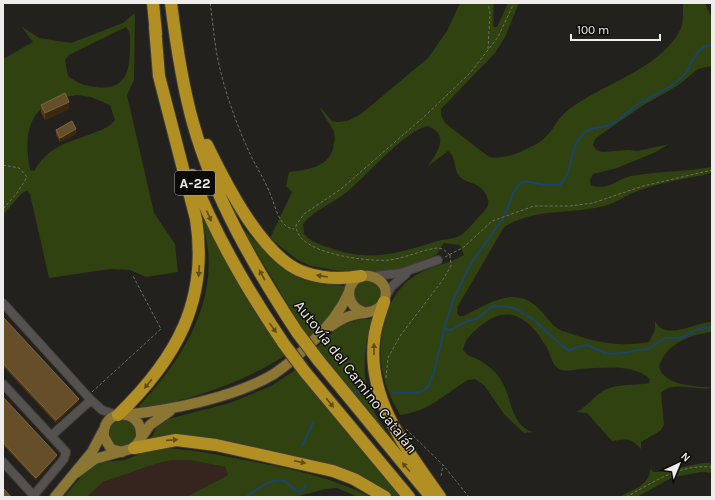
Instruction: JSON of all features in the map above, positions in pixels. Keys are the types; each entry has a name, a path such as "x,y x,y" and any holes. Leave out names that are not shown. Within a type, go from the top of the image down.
{"highway":[{"name":"A-22","path":"153,3 155,27 169,99 177,131 194,181 228,255 253,298 284,344 305,372 409,497"},
{"name":"Autovía del Camino Catalán","path":"171,3 175,38 184,89 206,163 223,202 251,256 298,332 319,361 431,497"},
{"path":"120,415 147,385 176,346 194,303 199,271 199,237 196,219 159,76 155,27"},
{"path":"175,38 189,94 206,142 236,201 264,240 287,263 305,273 333,278 361,276"},
{"path":"385,300 377,323 373,348 378,388 392,425 440,497"},
{"path":"129,450 176,440 216,445 286,459 333,471 354,479 385,497"}],"main road":[{"path":"56,497 92,452 105,426 120,415 154,412 183,405 230,393 264,379 287,364 323,332 342,319 363,312 374,311 385,300 384,285 374,276 361,276 352,283 339,312 323,332"},
{"path":"349,292 352,304 363,312"},
{"path":"76,473 95,459 129,450 158,418 183,405"},
{"path":"120,415 130,416 138,422 141,438"},
{"path":"105,426 104,437 108,445 115,451 129,450"}],"street":[{"path":"374,276 392,276 438,260"},
{"path":"385,300 397,280 423,266"},
{"path":"3,303 92,400 106,412 120,415"},
{"path":"3,384 52,436 66,452 67,456 34,496 3,462"},
{"path":"92,400 105,426"},
{"path":"52,436 92,400"}],"path":[{"path":"210,3 218,60 238,124 251,155 274,200 278,214 284,224 290,229 296,229"},
{"path":"488,3 490,13 488,50"},
{"path":"386,383 388,358 400,336 442,281 451,266 450,255 443,249 437,248 389,260 367,260 344,256 314,246 300,238 296,229 297,221 304,214 341,189 426,115 470,73 498,37 514,3"},
{"path":"3,165 19,168 26,177 17,193 3,209"},
{"path":"450,255 464,247 492,221 534,206 570,206 593,203 643,186 712,170"},
{"path":"92,400 161,329 133,276"},
{"path":"403,426 443,465 470,497"},
{"path":"441,476 443,465"},
{"path":"626,497 676,471 699,467 712,467"}],"shaded area":[{"path":"172,460 190,460 225,467 228,475 186,497 87,497 103,482 155,464"}],"green space":[{"path":"460,3 494,3 493,24 494,27 497,27 508,3 519,3 505,37 495,53 441,109 441,115 445,123 489,157 496,158 515,154 543,140 568,110 581,101 651,62 663,52 678,35 683,22 683,3 705,3 712,18 712,66 698,69 677,86 642,106 600,135 595,139 593,145 597,150 602,152 628,150 638,151 669,144 656,152 617,168 593,174 590,180 591,185 602,187 631,176 641,174 712,167 712,173 644,189 604,206 591,209 541,214 517,221 504,227 458,306 457,313 459,316 464,316 500,299 509,297 519,298 528,301 537,307 559,330 591,340 620,344 649,342 655,330 655,321 660,327 673,331 712,322 712,332 695,335 673,346 662,359 659,367 665,377 670,380 688,385 712,388 705,389 678,386 666,389 661,393 664,425 660,431 641,442 641,449 634,442 628,440 612,441 587,413 576,412 599,393 608,388 649,383 650,379 635,371 617,368 561,370 554,365 547,348 533,328 526,321 509,315 499,316 489,320 478,328 468,338 463,350 469,356 487,365 497,374 505,387 512,410 520,424 525,429 533,432 524,433 504,414 484,385 475,379 468,380 436,402 420,410 400,415 387,388 381,358 383,326 388,311 394,297 404,285 416,275 464,255 460,245 444,243 436,255 395,271 340,271 311,266 296,259 270,238 292,192 286,186 289,172 318,166 329,157 332,151 335,140 334,133 319,106 332,121 337,122 347,121 361,114 428,58 447,31","holes":["427,126 439,134 440,145 435,156 427,167 448,151 453,157 457,172 461,178 484,190 488,200 488,205 485,210 463,233 455,238 437,241 383,255 358,255 344,252 313,241 304,234 303,224 307,219 347,192 408,136"]},
{"path":"135,13 134,80 127,95 154,213 175,244 178,272 146,277 130,270 110,269 49,278 30,194 27,191 22,193 3,215 3,59 33,42 21,26 39,38 71,43 123,23","holes":["126,27 130,36 130,54 127,71 120,82 114,86 92,87 78,82 68,76 65,60 69,55","77,95 91,97 110,105 115,120 104,128 58,147 45,156 34,171 30,170 28,142 29,130 33,119 40,110 49,103 61,98"]},
{"path":"203,220 207,220 215,238 243,289 286,355 253,374 216,389 178,401 141,408 139,406 180,354 199,315 205,294 208,272 208,250"},
{"path":"240,225 270,257 295,276 310,281 345,286 339,302 331,315 309,338 299,323"},
{"path":"367,280 377,284 381,294 377,304 367,308 357,304 353,294 357,284"},
{"path":"363,319 372,319 367,340 365,362 368,394 376,414 394,444 316,349 336,329 348,323"},
{"path":"297,369 403,497 392,497 375,485 328,463 179,434 150,440 157,427 168,419 230,403 271,386"},
{"path":"123,420 133,424 137,434 133,444 123,448 113,444 109,434 113,424"},
{"path":"163,448 201,452 306,473 339,483 371,497 358,497 337,488 325,489 295,497 186,497 228,475 225,467 190,460 172,460 155,464 103,482 87,497 64,497 86,471 102,462 125,460 147,451"},
{"path":"703,463 712,463 712,473 702,472 673,477 637,497 619,497 644,483 649,474 650,468 653,472 658,472"}],"building":[{"path":"65,93 69,102 45,113 41,105"},
{"path":"72,121 76,129 60,138 56,130"},
{"path":"3,317 79,399 56,420 3,363"},
{"path":"3,397 57,455 36,478 3,442"},
{"path":"3,488 11,497 3,497"}],"waterway":[{"path":"393,393 414,393 422,391 428,387 434,372 453,300 470,265 504,217 514,191 519,185 525,181 543,185 560,185 568,172 573,151 584,133 590,129 613,123 640,103 671,86 685,74 698,52 702,48 712,45"},
{"path":"444,329 451,330 467,321 477,319 491,307 503,306 514,308 533,319 568,351 587,345 605,353 614,354 648,349 666,338 681,338 698,329 712,327"},
{"path":"350,392 367,392"},
{"path":"302,446 313,423"},
{"path":"245,497 264,485 279,480 284,481 300,492 306,485"}]}
